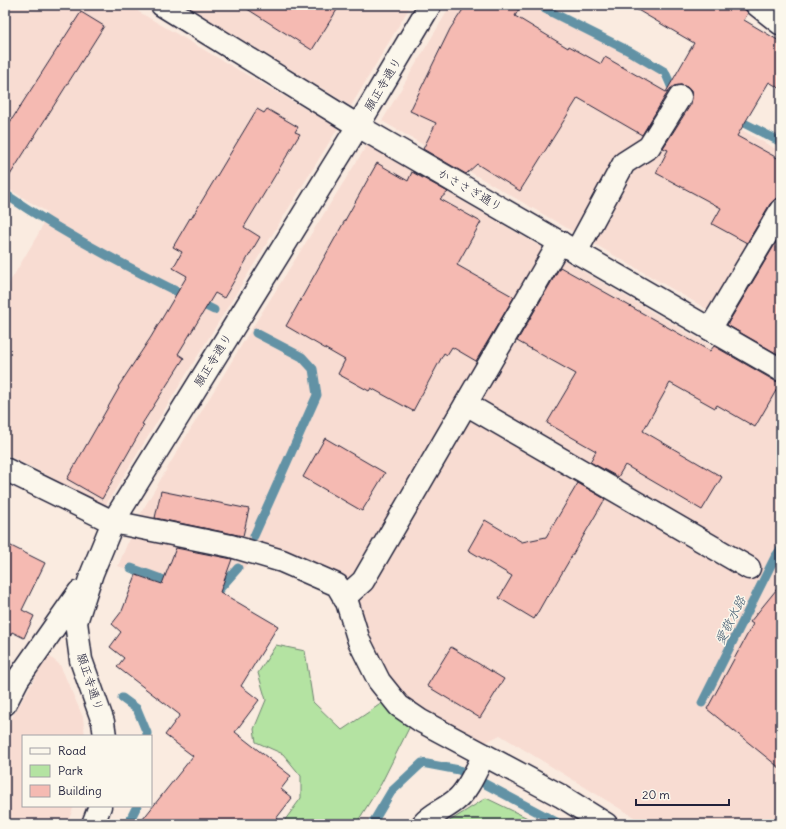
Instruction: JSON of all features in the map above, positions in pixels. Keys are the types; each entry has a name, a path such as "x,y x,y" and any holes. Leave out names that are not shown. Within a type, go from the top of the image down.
{"street":[{"name":"かささぎ通り","path":"162,5 358,126 781,370"},
{"name":"願正寺通り","path":"105,735 104,722 81,660 76,622 92,573 113,522 358,126 430,5"},
{"path":"757,5 781,24"},
{"path":"344,598 363,581 466,404 624,163 649,148 680,97"},
{"path":"710,329 781,210"},
{"path":"466,404 749,568"},
{"path":"5,469 113,522 231,546 282,561 337,585 347,602 359,641 379,680 399,706 480,763 561,796 606,824"},
{"path":"5,704 18,679 92,573"},
{"path":"423,824 427,819 457,800 480,763"},
{"path":"93,824 100,807"}],"shaded area":[{"path":"5,5 127,5 338,128 104,508 49,476 5,454 5,290 40,231 47,212 5,187"},
{"path":"185,5 411,5 351,106"},
{"path":"451,5 543,5 540,11 659,71 665,87 781,152 781,352 382,121"},
{"path":"367,145 781,387 781,824 645,824 500,735 463,754 410,726 382,703 328,591 250,561 215,601 118,566 138,518 178,450 244,341"},
{"path":"48,655 60,665 83,717 85,735 22,735 22,807 74,807 67,824 5,824 5,730"}],"green space":[{"path":"276,645 305,651 313,702 342,730 382,703 410,726 381,784 356,824 282,824 301,798 301,776 283,754 256,742 254,729 266,700 258,673"},
{"path":"486,798 540,824 445,824"}],"building":[{"path":"241,5 340,5 312,50"},
{"path":"466,5 521,5 515,16 568,48 569,46 601,64 605,57 666,92 694,43 629,5 736,5 747,11 748,13 744,20 781,42 781,89 769,82 737,136 781,160 781,198 775,199 770,204 747,243 712,224 721,208 656,173 668,150 663,148 691,104 691,91 687,87 681,85 674,86 669,90 642,135 578,98 520,191 477,164 466,174 423,149 436,123 410,111 450,29"},
{"path":"81,12 104,26 5,183 5,130"},
{"path":"257,109 264,113 267,109 298,127 295,132 300,134 244,227 260,237 224,298 215,293 178,354 184,358 142,424 144,425 102,499 67,479 119,388 118,387 151,337 187,276 173,268 182,252 173,247"},
{"path":"377,163 408,181 412,172 448,192 440,199 481,222 457,265 514,297 476,361 452,347 447,355 444,353 413,411 371,388 369,391 338,374 345,360 286,326"},
{"path":"781,234 781,356 727,325"},
{"path":"560,267 710,351 714,346 775,381 781,382 755,427 717,405 715,408 670,383 643,431 722,477 702,510 625,465 618,477 590,462 596,451 547,423 576,374 517,341"},
{"path":"325,438 385,473 362,511 303,477"},
{"path":"578,483 605,499 534,619 499,598 512,576 468,550 485,520 522,542 546,537"},
{"path":"161,491 249,509 243,536 155,518"},
{"path":"5,543 45,563 22,610 34,616 24,638 12,632 5,646"},
{"path":"176,548 232,559 220,592 278,626 241,686 259,700 235,732 291,776 281,789 292,798 272,824 139,824 193,756 165,735 180,715 117,667 124,658 110,647 121,632 112,624 122,611 136,575 162,584"},
{"path":"781,584 781,769 707,709 753,624 750,622"},
{"path":"451,647 504,679 480,718 427,686"}],"waterway":[{"path":"547,5 545,9 629,51 665,72 671,86 703,102"},
{"path":"734,118 781,142"},
{"path":"5,194 81,241 134,270 214,310"},
{"path":"254,536 317,395 313,369 302,357 256,333"},
{"name":"愛敬水路","path":"702,703 775,557 781,549"},
{"path":"131,568 175,584"},
{"path":"215,594 238,568"},
{"path":"122,698 137,709 147,735"},
{"path":"372,824 391,792 422,763 459,770 560,824"},
{"path":"128,824 136,807"}]}
